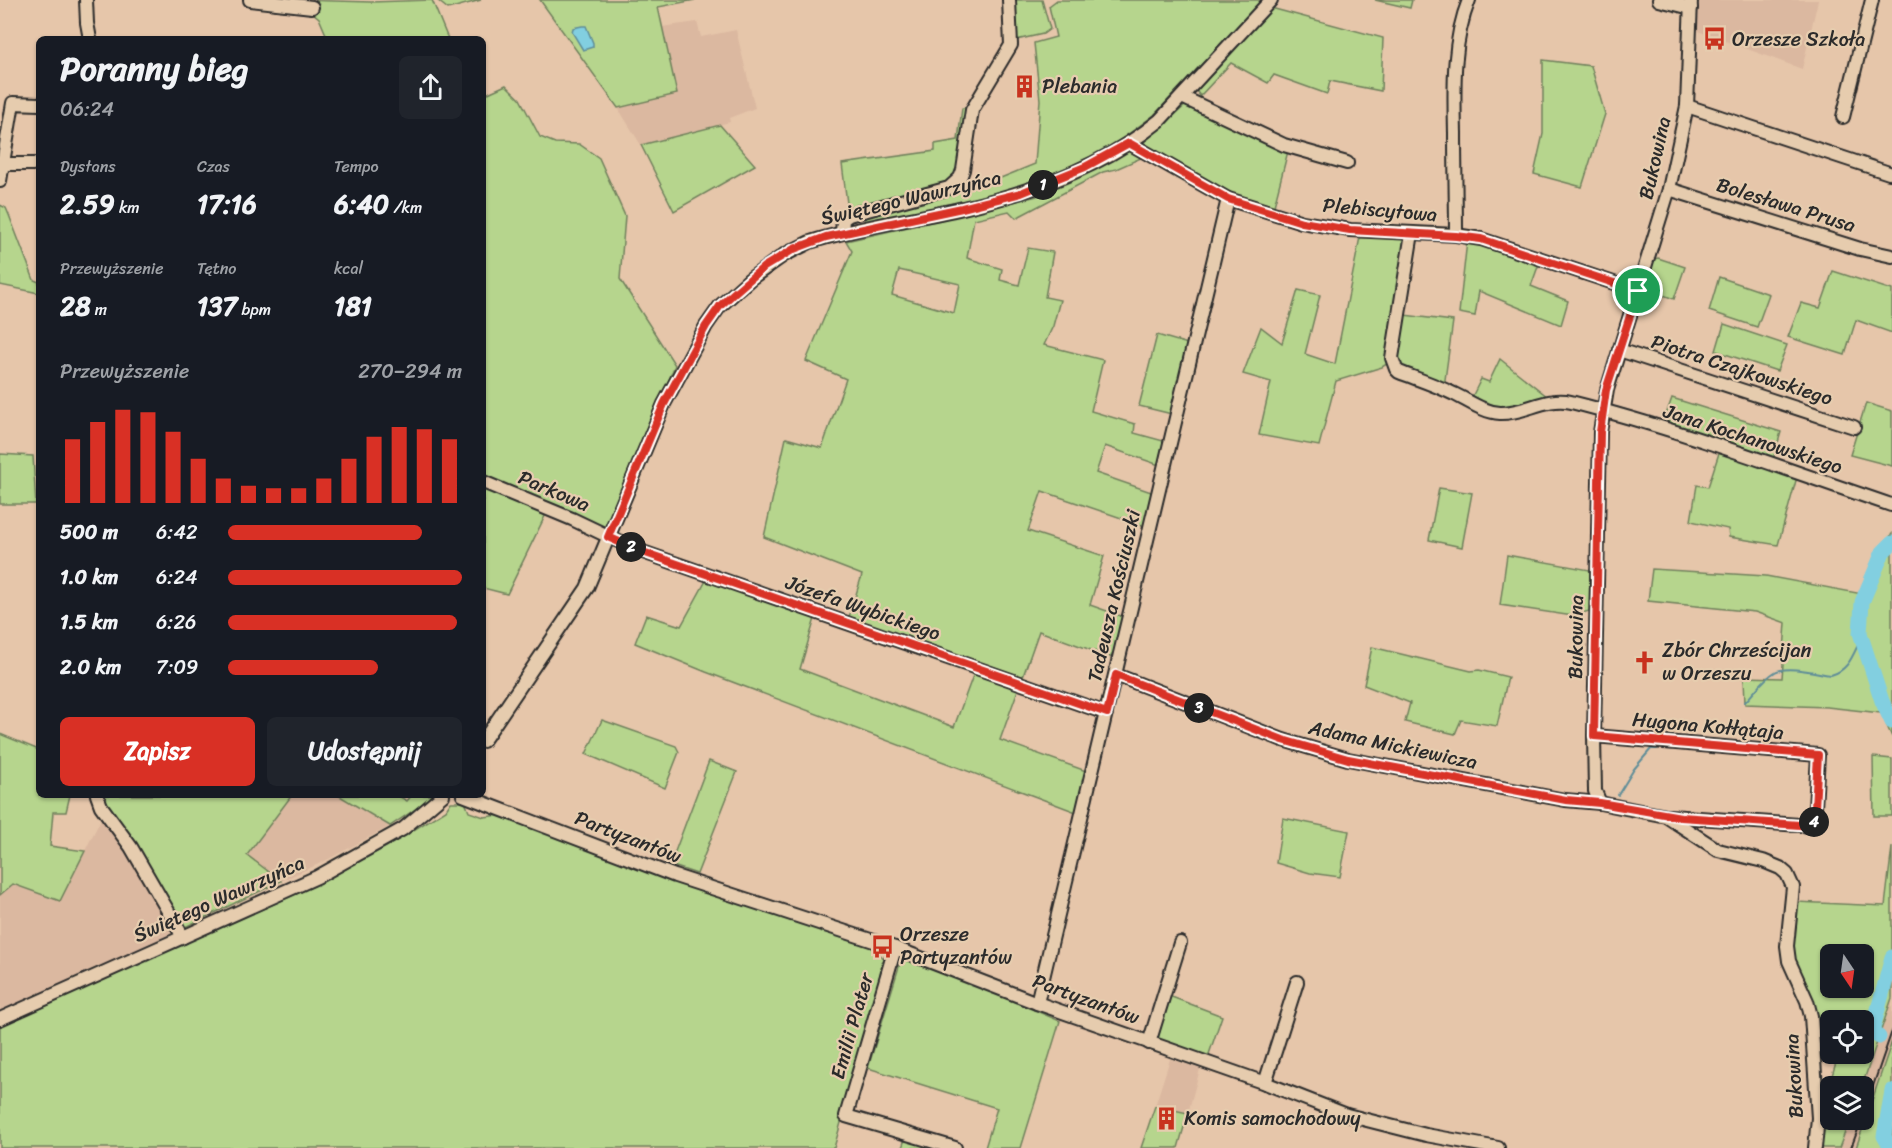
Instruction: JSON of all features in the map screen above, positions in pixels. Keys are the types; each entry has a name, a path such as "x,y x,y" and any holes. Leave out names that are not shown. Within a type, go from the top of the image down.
{"street":[{"path":"86,0 89,36"},
{"path":"250,0 312,7"},
{"path":"842,233 843,219 849,215 949,188 960,178 972,110 1011,45 1008,0"},
{"name":"Świętego Wawrzyńca","path":"486,737 587,588 664,404 697,342 720,306 750,279 784,255 810,242 1021,193 1085,167 1129,143 1159,121 1271,0"},
{"path":"1456,236 1456,52 1469,0"},
{"path":"1659,0 1691,4"},
{"path":"1843,117 1872,0"},
{"name":"Bukowina","path":"1691,4 1687,106 1669,189 1606,390 1600,432 1595,791 1600,803 1666,816 1719,850 1763,861 1780,868 1790,880 1793,897 1787,946 1792,972 1807,1001 1811,1016 1818,1118 1815,1148"},
{"path":"1182,97 1284,145 1347,163"},
{"path":"0,181 13,103 36,104"},
{"path":"1687,106 1889,173"},
{"name":"Plebiscytowa","path":"1129,143 1228,199 1302,222 1350,230 1481,239 1638,291"},
{"path":"2,164 36,164"},
{"name":"Bolesława Prusa","path":"1669,189 1860,249 1892,256"},
{"name":"Tadeusza Kościuszki","path":"1037,1003 1228,199"},
{"name":"Jana Kochanowskiego","path":"1412,233 1392,358 1396,369 1497,413 1508,413 1556,401 1565,401 1603,410 1748,456 1891,505"},
{"name":"Piotra Czajkowskiego","path":"1619,350 1854,427"},
{"name":"Parkowa","path":"486,483 572,519 608,537"},
{"name":"Józefa Wybickiego","path":"608,537 637,550 1107,713"},
{"name":"Adama Mickiewicza","path":"1116,675 1283,740 1348,759 1566,800 1600,803"},
{"name":"Hugona Kołłątaja","path":"1594,736 1818,755 1814,826 1666,816"},
{"path":"98,798 100,806 131,848 183,937"},
{"name":"Świętego Wawrzyńca","path":"0,1019 317,877 403,829 439,798"},
{"name":"Partyzantów","path":"471,798 675,876 895,948 1037,1003 1347,1114 1426,1136 1498,1148"},
{"path":"1149,1043 1180,943"},
{"name":"Emilii Plater","path":"895,948 846,1116 955,1148"},
{"path":"1264,1083 1297,982"}],"shaded area":[{"path":"1697,0 1818,0 1802,69 1695,30"},
{"path":"697,22 701,37 736,30 755,108 729,118 730,122 641,145 618,108 676,94 661,27"},
{"path":"290,798 343,798 390,826 325,861 281,881 247,855"},
{"path":"101,819 128,851 153,895 172,936 0,1012 0,895 13,884 60,900"},
{"path":"1892,998 1892,1041 1874,1096 1874,1076 1865,1076 1870,1064 1874,1064 1874,1051"},
{"path":"1170,1059 1200,1069 1188,1113 1155,1106"},
{"path":"1846,1130 1863,1130 1856,1148 1839,1148"}],"green space":[{"path":"301,0 371,2 432,0 447,36 327,36 319,18 301,3"},
{"path":"437,0 481,0 448,9"},
{"path":"540,0 695,0 658,7 677,94 618,108"},
{"path":"1012,0 1042,0 1050,29 1043,34 1016,40"},
{"path":"1057,0 1262,0 1154,115 1108,149 1043,180 986,196 864,223 866,215 949,194 962,186 986,184 1035,164 1040,100 1034,43 1056,37 1049,6"},
{"path":"1375,0 1412,0 1410,8"},
{"path":"1271,8 1383,38 1381,91 1330,81 1327,94 1274,75 1268,83 1231,63 1200,96 1195,89"},
{"path":"1543,60 1591,66 1605,114 1582,187 1534,174 1543,134"},
{"path":"506,85 520,99 540,137 555,143 579,144 599,158 625,216 620,279 675,365 605,533 546,514 507,594 486,589 486,94"},
{"path":"1187,104 1288,151 1273,210 1229,195 1142,144"},
{"path":"971,106 956,177 944,186 848,211 842,164 935,151 935,144 958,140 962,108"},
{"path":"720,125 755,165 674,211 641,145"},
{"path":"1129,151 1141,158 1103,172 1016,218 1009,211 974,219 967,258 1002,269 1000,280 1019,285 1028,248 1053,252 1045,297 1060,300 1053,326 1044,345 1103,360 1091,411 1135,424 1134,433 1167,442 1162,466 1105,446 1096,473 1154,493 1145,526 1042,491 1028,531 1104,556 1090,605 1124,617 1113,658 1039,631 1022,679 849,617 862,575 764,537 786,438 822,448 846,379 806,361 852,251 846,241 1037,196","holes":["899,270 960,284 954,313 892,295"]},
{"path":"0,205 6,208 36,281 36,292 0,285"},
{"path":"1360,237 1401,238 1407,242 1390,362 1382,367 1336,381 1319,446 1259,435 1271,382 1243,374 1261,327 1282,343 1298,290 1320,295 1305,354 1335,364"},
{"path":"1467,241 1540,261 1531,286 1568,301 1561,325 1479,291 1475,316 1459,313"},
{"path":"1658,258 1685,267 1674,299 1647,289 1654,259"},
{"path":"1833,271 1892,290 1892,333 1856,320 1845,355 1788,337 1801,303 1820,308"},
{"path":"1719,277 1769,294 1757,327 1709,311"},
{"path":"1404,315 1453,321 1444,387 1414,375 1401,364 1399,347"},
{"path":"1724,324 1787,345 1777,371 1716,351"},
{"path":"1157,335 1188,344 1172,414 1139,406"},
{"path":"1500,359 1548,397 1509,409 1496,409 1471,399 1481,379 1489,382"},
{"path":"1672,398 1781,432 1773,460 1662,426"},
{"path":"1866,403 1892,411 1892,466 1850,455"},
{"path":"1720,450 1797,477 1778,545 1729,537 1728,529 1691,521 1697,485 1708,487"},
{"path":"0,454 33,456 36,504 0,504"},
{"path":"1439,488 1472,493 1462,547 1429,540"},
{"path":"1892,534 1892,737 1881,713 1827,707 1745,704 1744,677 1782,678 1786,623 1755,612 1648,601 1652,569 1766,576 1862,594 1882,547"},
{"path":"1507,555 1590,570 1589,611 1573,616 1500,605"},
{"path":"707,579 816,615 800,669 954,727 975,670 1019,687 1000,740 1086,771 1076,812 635,643 646,615 681,626"},
{"path":"1372,647 1471,671 1479,670 1508,677 1497,726 1461,720 1455,734 1405,722 1410,703 1364,685"},
{"path":"602,720 676,746 679,752 665,788 586,754"},
{"path":"0,734 36,749 36,798 69,798 66,812 53,812 50,846 85,851 60,901 13,884 0,895"},
{"path":"1873,757 1892,759 1892,816 1874,816"},
{"path":"709,761 737,772 697,874 670,865"},
{"path":"103,798 290,798 247,855 281,881 183,928"},
{"path":"343,798 402,798 407,801 410,798 429,798 390,826"},
{"path":"451,802 465,802 469,812 484,817 501,815 873,945 883,958 877,991 834,1148 0,1148 0,1026 314,886 386,847 446,810"},
{"path":"1283,818 1349,831 1340,877 1310,873 1276,863"},
{"path":"1892,847 1892,998 1874,1051 1874,1010 1820,1010 1820,1042 1818,1042 1792,950 1796,902 1885,906"},
{"path":"909,957 1060,1021 1021,1148 985,1148 997,1108 868,1068 901,960"},
{"path":"1169,996 1222,1016 1207,1060 1157,1042"},
{"path":"1892,1041 1892,1148 1856,1148 1862,1130 1874,1130 1874,1094"},
{"path":"1836,1064 1870,1064 1865,1076 1832,1076"},
{"path":"1155,1106 1188,1113 1178,1148 1141,1148"},
{"path":"1820,1114 1820,1130 1846,1130 1839,1148 1819,1148"},
{"path":"906,1136 947,1148 902,1148"}],"water":[{"path":"586,26 593,43 593,47 583,50 572,32 573,28"}],"waterway":[{"path":"1892,543 1883,552 1862,602 1860,633 1882,701 1892,722"},
{"path":"1745,702 1767,678 1780,670 1794,669 1831,675 1837,673 1847,665 1862,637"},
{"path":"1618,795 1634,769 1651,749 1657,749"},
{"path":"1879,1037 1872,1032 1892,957"},
{"path":"1891,1148 1884,1136 1892,1091"}],"railway":[{"path":"1874,1083 1892,1031"},
{"path":"1851,1148 1858,1130"}],"place":[{"name":"Orzesze Szkoła","path":"1714,39"},
{"name":"Plebania","path":"1024,86"},
{"name":"Zbór Chrześcijan w Orzeszu","path":"1644,662"},
{"name":"Orzesze Partyzantów","path":"882,946"},
{"name":"Komis samochodowy","path":"1166,1118"}],"route":[{"path":"1129,143 1228,199 1302,222 1350,230 1481,239 1638,291 1606,390 1600,432 1594,736 1818,755 1814,826 1666,816 1600,803 1566,800 1348,759 1283,740 1116,675 1107,713 637,550 608,537 664,404 706,326 720,306 764,267 794,249 826,237 1021,193 1085,167 1129,143"}]}
